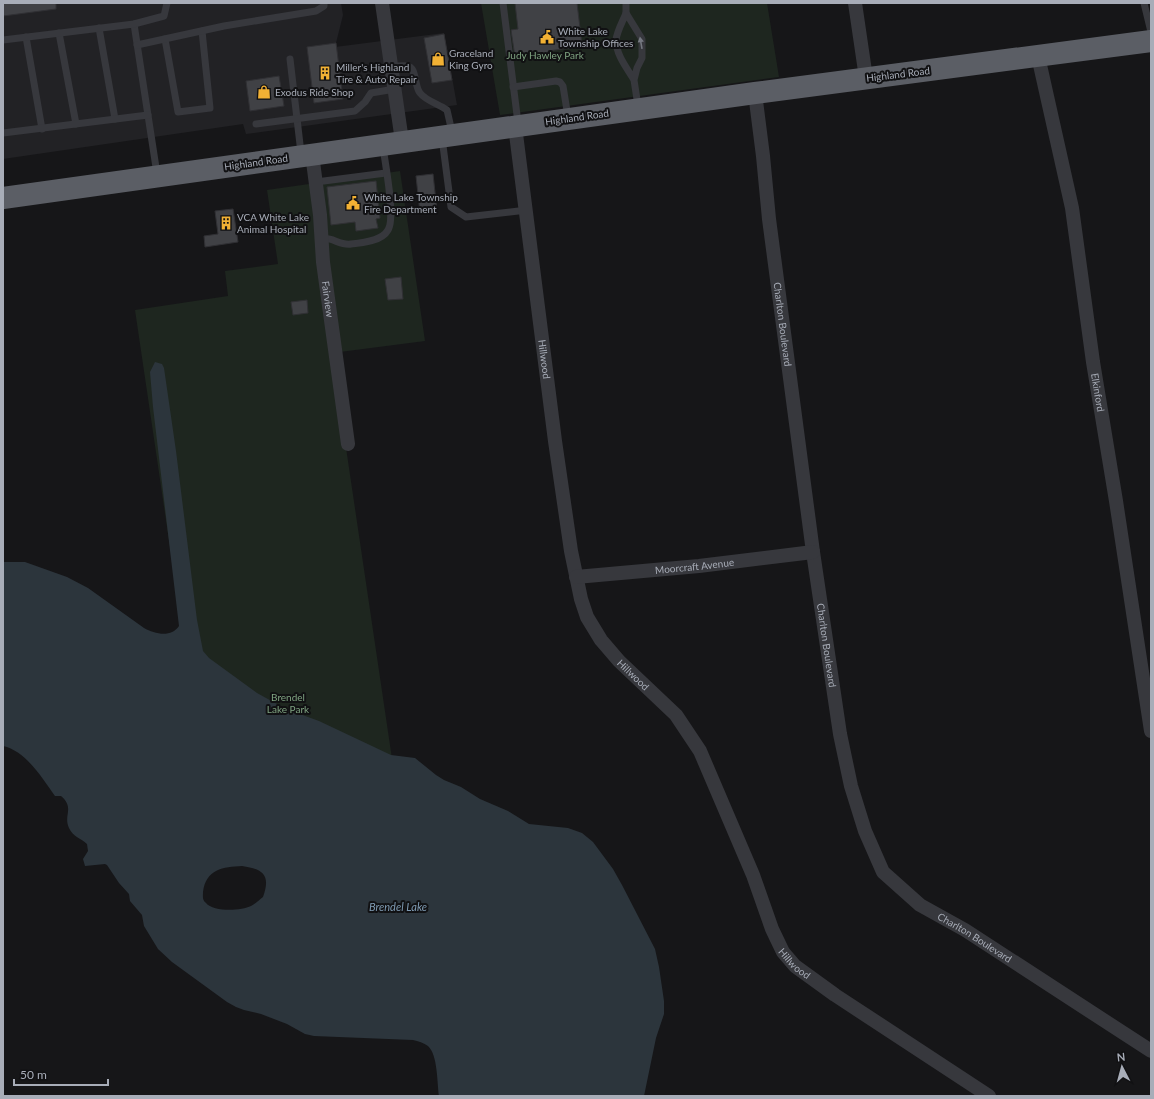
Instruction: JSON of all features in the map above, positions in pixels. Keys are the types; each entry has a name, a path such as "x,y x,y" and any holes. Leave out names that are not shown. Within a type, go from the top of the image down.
{"highway":[{"name":"Highland Road","path":"3,198 755,92 1151,41"}],"street":[{"path":"382,3 395,89 393,143"},
{"path":"855,3 866,78"},
{"name":"Elkinford","path":"1038,56 1072,208 1093,362 1151,731"},
{"name":"Charlton Boulevard","path":"755,92 764,156 769,219 813,552 840,734 851,786 882,872 920,905 965,930 1151,1051"},
{"name":"Hillwood","path":"517,125 526,210 555,441 571,551 581,599 587,617 601,640 619,661 676,715 700,751 752,875 772,929 783,952 795,966 819,984 989,1096"},
{"name":"Fairview","path":"307,155 316,182 323,262 348,444"},
{"name":"Moorcraft Avenue","path":"576,577 699,566 813,552"}],"lane":[{"path":"3,40 134,24 164,16 167,3"},
{"path":"138,45 202,31 316,11 324,6 324,3"},
{"path":"503,3 517,125"},
{"path":"626,3 626,14 616,40 618,52 623,64 634,80"},
{"path":"1144,3 1151,32"},
{"path":"626,14 642,39 642,58 637,68 634,80 639,108"},
{"path":"134,24 157,176"},
{"path":"99,28 115,119"},
{"path":"165,39 178,112 210,108 202,31"},
{"path":"60,33 76,124"},
{"path":"26,37 42,129"},
{"path":"290,59 297,119 307,155"},
{"path":"392,67 411,67 416,86 420,94 447,110 447,135 452,207 466,217 526,210"},
{"path":"513,87 556,81 560,82 563,86 568,118"},
{"path":"256,124 354,111 371,93 395,89"},
{"path":"3,134 148,115"},
{"path":"322,238 326,237 344,245 372,240 384,234 388,230 392,216 386,173 393,143"},
{"path":"316,182 386,173"}],"shaded area":[{"path":"3,3 341,3 343,15 335,47 444,33 457,105 246,134 243,124 3,159"}],"green space":[{"name":"Judy Hawley Park","path":"481,3 767,3 779,77 500,115"},
{"name":"Brendel Lake Park","path":"400,171 425,341 332,353 399,806 212,832 135,310 228,296 225,271 278,264 267,190"}],"water":[{"name":"Brendel Lake","path":"155,362 162,364 164,368 197,620 203,651 209,658 257,693 286,709 319,721 391,755 415,758 444,780 461,787 480,799 508,811 529,824 568,828 582,833 593,842 613,869 622,885 655,949 659,967 664,1001 664,1014 656,1038 644,1096 439,1096 434,1056 428,1046 423,1043 413,1040 314,1036 305,1034 287,1024 261,1014 236,1007 172,962 158,949 144,926 142,915 130,901 129,894 119,883 107,865 85,866 83,859 88,851 87,844 75,835 69,828 67,819 68,808 65,800 61,796 55,796 26,759 19,753 3,746 3,562 25,562 67,577 88,588 144,628 153,632 163,634 172,632 179,626 150,372","holes":["228,867 249,867 260,871 263,874 266,883 263,897 256,903 246,908 227,910 215,908 205,902 203,899 203,892 205,884 212,874"]}],"building":[{"path":"3,3 56,3 56,9 3,16"},
{"name":"White Lake Township Offices","path":"515,3 577,3 582,45 548,51 548,53 515,57 511,30 518,29"},
{"name":"Graceland King Gyro","path":"444,34 452,80 432,83 424,38"},
{"name":"Miller's Highland Tire & Auto Repair","path":"336,43 343,99 314,103 307,47"},
{"path":"279,76 284,106 250,111 246,81"},
{"path":"433,174 437,211 420,213 416,176"},
{"name":"White Lake Township Fire Department","path":"376,181 380,218 376,219 378,228 356,231 355,222 331,225 327,187"},
{"name":"VCA White Lake Animal Hospital","path":"233,209 238,242 205,247 204,236 218,234 215,211"},
{"path":"401,277 403,299 388,300 385,279"},
{"path":"307,300 308,313 293,315 291,302"}],"place":[{"name":"White Lake Township Offices","path":"547,37"},
{"name":"Graceland King Gyro","path":"438,59"},
{"name":"Miller's Highland Tire & Auto Repair","path":"325,73"},
{"name":"Exodus Ride Shop","path":"264,92"},
{"name":"White Lake Township Fire Department","path":"353,203"},
{"name":"VCA White Lake Animal Hospital","path":"226,223"}]}
